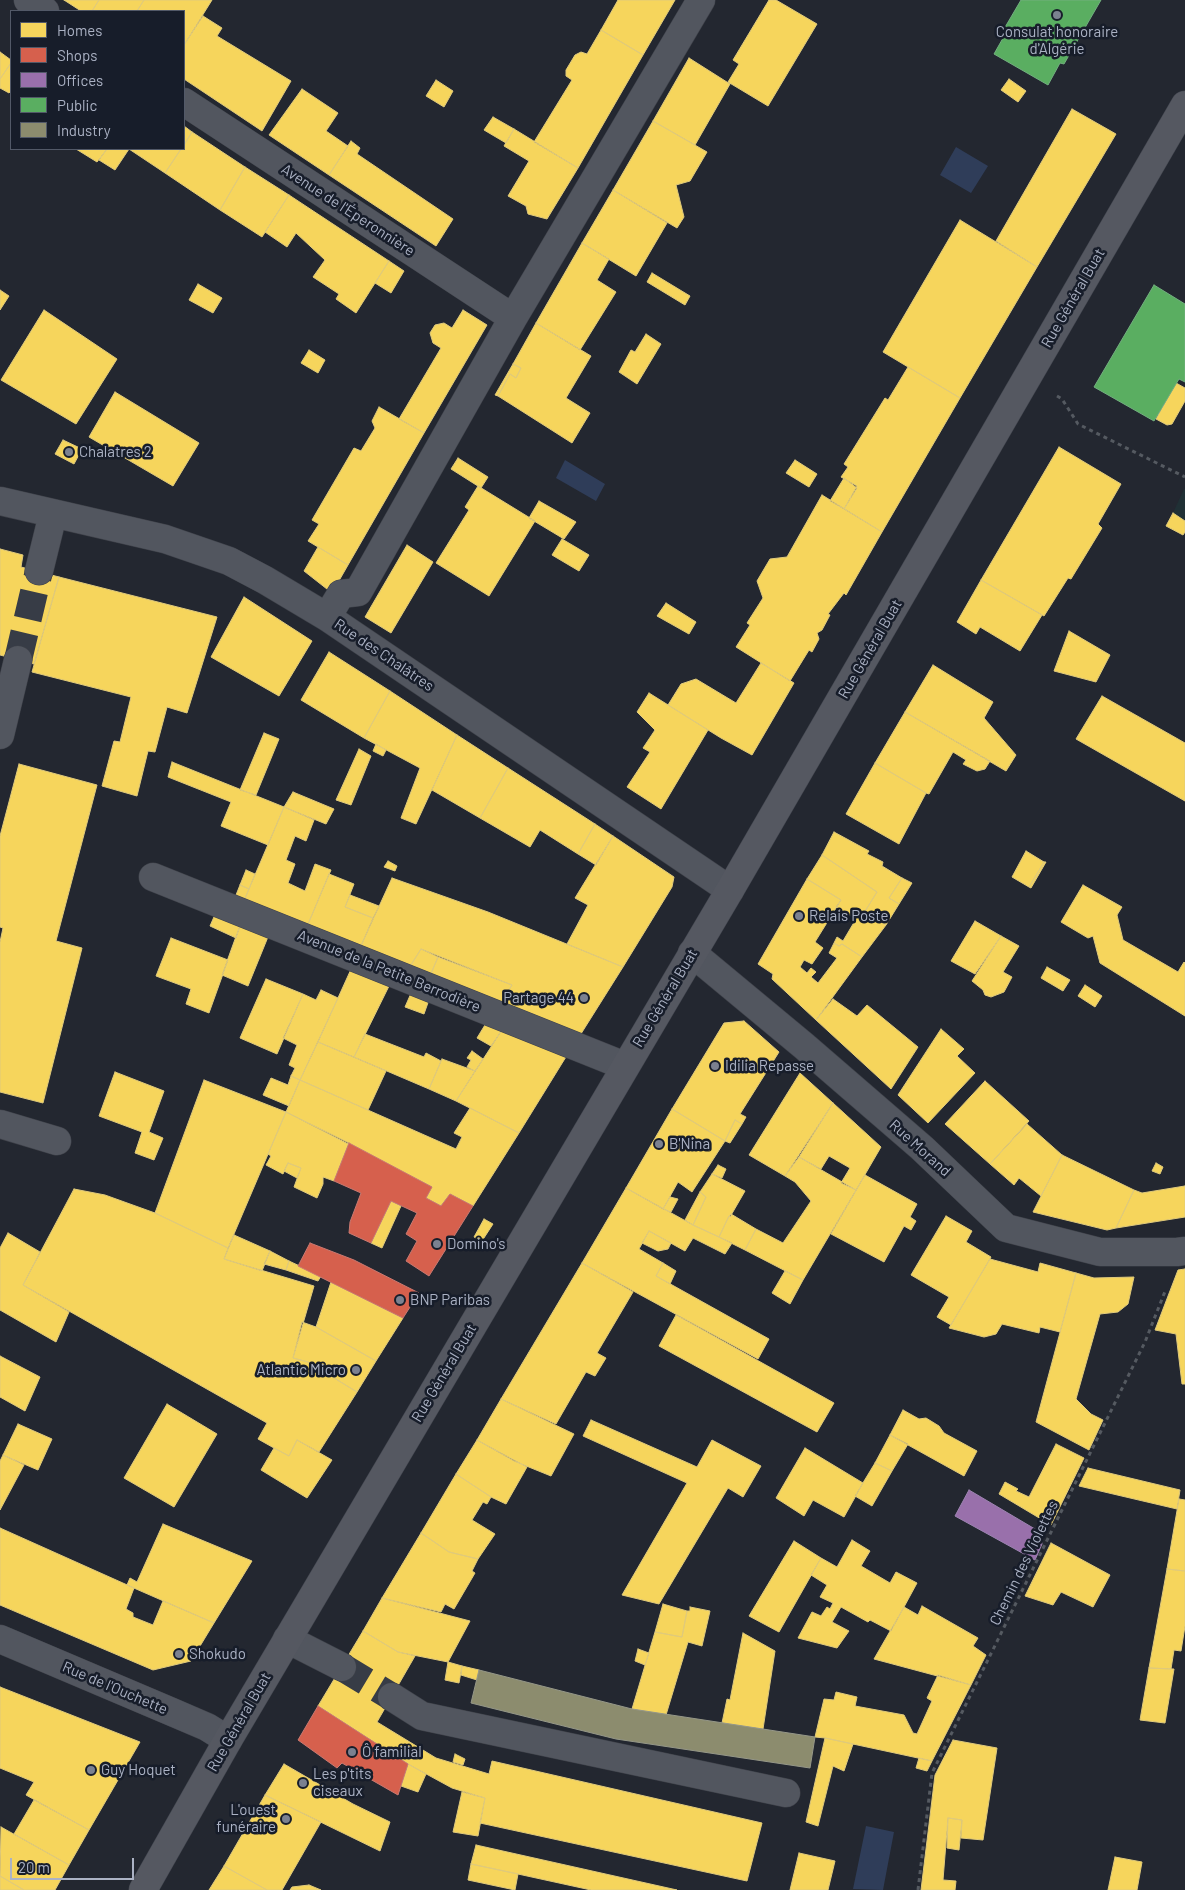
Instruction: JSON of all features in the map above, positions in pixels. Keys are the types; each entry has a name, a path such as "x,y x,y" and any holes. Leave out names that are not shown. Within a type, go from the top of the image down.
{"main road":[{"name":"Rue Général Buat","path":"142,1890 287,1639 730,890 1185,105"}],"street":[{"path":"28,0 43,10"},
{"path":"327,616 341,594 358,592 513,318 701,0"},
{"name":"Avenue de l'Éperonnière","path":"185,103 513,318"},
{"name":"Rue des Chalâtres","path":"0,501 165,539 229,561 327,616 730,890"},
{"path":"39,571 53,514"},
{"path":"0,735 18,660"},
{"name":"Avenue de la Petite Berrodière","path":"153,876 625,1066"},
{"name":"Rue Morand","path":"692,953 922,1148 1006,1228 1100,1252 1181,1251"},
{"path":"0,1124 57,1141"},
{"name":"Rue de l'Ouchette","path":"0,1639 207,1727 228,1740"},
{"path":"287,1639 342,1667"},
{"path":"392,1696 422,1716 786,1793"}],"path":[{"path":"1026,379 1062,399 1078,424 1185,477"},
{"name":"Chemin des Violettes","path":"918,1890 932,1773 1145,1342 1181,1251"}],"shaded area":[{"path":"1185,489 1185,521 1173,513"}],"water":[{"path":"956,147 988,166 971,193 940,175"},
{"path":"565,460 605,484 596,501 556,478"},
{"path":"866,1826 894,1832 883,1890 853,1889"}],"building: Homes":[{"path":"64,0 99,0 93,10 79,10"},
{"path":"99,0 144,0 138,10 93,10"},
{"path":"144,0 212,0 185,43 185,10 138,10"},
{"path":"618,0 675,0 643,55 601,30"},
{"path":"769,0 776,0 817,24 768,106 728,82 739,64 733,60"},
{"path":"203,16 222,28 217,36 291,81 262,131 185,80 185,43"},
{"path":"601,30 643,55 578,168 534,142 572,80 566,76 566,70 575,55 581,52 587,54"},
{"path":"0,52 10,59 10,64 0,79"},
{"path":"689,58 730,84 695,145 653,121"},
{"path":"10,64 9,93 0,88 0,79"},
{"path":"1009,79 1026,91 1018,102 1001,90"},
{"path":"436,80 453,91 444,107 426,96"},
{"path":"302,89 338,113 326,131 348,146 329,175 269,135"},
{"path":"1072,109 1116,134 1037,267 996,241"},
{"path":"493,117 514,129 506,143 484,130"},
{"path":"653,121 707,152 690,181 676,185 684,217 677,228 613,190"},
{"path":"185,127 192,132 185,143"},
{"path":"514,129 578,168 547,219 528,214 526,206 508,196 529,161 504,146"},
{"path":"192,132 245,167 220,210 165,173 180,150 185,150 185,143"},
{"path":"351,141 360,148 357,154 453,219 436,246 329,175"},
{"path":"78,150 106,150 97,162"},
{"path":"106,150 128,150 115,170 99,160"},
{"path":"130,150 180,150 165,173"},
{"path":"245,167 289,195 262,237 220,210"},
{"path":"613,190 667,223 636,276 582,243"},
{"path":"289,195 389,261 356,313 336,299 339,294 313,277 325,260 296,233 287,247 265,232"},
{"path":"960,220 1037,267 960,398 883,352"},
{"path":"582,243 609,259 597,280 616,292 580,350 536,323"},
{"path":"389,261 404,271 391,293 375,283"},
{"path":"652,273 690,296 685,305 647,282"},
{"path":"198,284 222,298 213,313 189,300"},
{"path":"0,290 9,296 0,310"},
{"path":"44,310 117,359 76,424 1,380"},
{"path":"463,310 487,325 424,433 399,419 441,348 433,343 430,333 435,325 444,323 452,328"},
{"path":"536,323 591,356 566,398 590,413 572,443 498,396 510,374 516,378 521,368 513,364"},
{"path":"646,334 661,344 637,384 619,372 631,350 635,352"},
{"path":"309,350 325,360 318,373 301,363"},
{"path":"513,364 521,368 516,378 510,374 498,396 495,395"},
{"path":"908,367 960,398 882,532 844,509 857,486 841,477 848,467 844,464 885,398 888,400"},
{"path":"1176,383 1185,388 1185,401 1172,424 1167,425 1156,419"},
{"path":"115,392 199,443 173,486 89,437"},
{"path":"379,407 424,433 348,565 308,541 319,524 312,520 354,448 361,451 375,428 372,421"},
{"name":"Chalatres 2","path":"63,440 82,449 74,464 55,454"},
{"path":"1059,447 1121,484 1098,524 1102,528 1071,579 1068,578 1044,616 981,580"},
{"path":"458,458 488,477 481,488 451,469"},
{"path":"795,460 817,474 809,487 786,473"},
{"path":"844,478 857,488 844,509 830,501"},
{"path":"478,486 535,521 489,596 436,563 469,510 465,507"},
{"path":"822,495 882,532 846,595 844,593 828,614 830,615 822,630 817,633 819,639 812,652 809,650 790,681 736,647 750,625 747,623 763,598 757,581 770,559 787,557"},
{"path":"539,501 576,522 564,539 529,518"},
{"path":"1173,513 1185,521 1185,532 1183,535 1166,526"},
{"path":"562,539 589,555 579,571 552,555"},
{"path":"407,545 433,562 391,633 365,617"},
{"path":"318,547 348,565 332,593 304,571"},
{"path":"0,549 23,555 21,567 59,577 34,664 0,655"},
{"path":"59,577 217,617 187,713 167,707 155,752 148,751 137,796 102,786 114,741 120,742 131,697 32,672"},
{"path":"981,580 1042,615 1020,651 980,627 976,634 957,622"},
{"path":"244,597 312,641 279,696 211,657"},
{"path":"666,603 696,622 689,634 657,616"},
{"path":"1069,631 1110,655 1096,682 1054,671"},
{"path":"329,652 390,691 364,738 301,700"},
{"path":"761,663 794,683 752,755 668,705 681,684 696,679 736,703"},
{"path":"933,665 993,702 984,718 1016,755 1006,771 905,712"},
{"path":"390,691 457,735 416,824 401,818 420,768 364,738"},
{"path":"649,693 708,730 661,809 627,787 650,752 643,748 655,730 637,712"},
{"path":"1102,696 1185,743 1185,801 1076,739"},
{"path":"905,712 990,761 985,769 977,771 963,764 966,760 953,752 929,794 875,763"},
{"path":"264,733 279,739 256,795 240,790"},
{"path":"457,735 508,768 480,818 432,790"},
{"path":"376,744 386,750 383,756 373,751"},
{"path":"359,749 371,756 351,805 336,800"},
{"path":"172,762 284,807 268,845 221,826 231,802 168,777"},
{"path":"875,763 926,793 899,844 846,814"},
{"path":"19,764 97,785 56,941 82,948 43,1103 0,1092 0,942 3,928 0,927 0,836"},
{"path":"508,768 595,824 578,854 540,830 530,847 480,818"},
{"path":"293,792 334,809 326,824 284,807"},
{"path":"284,807 314,820 306,841 295,836 286,860 295,864 288,883 305,891 315,864 331,870 306,929 243,903"},
{"path":"595,824 613,836 596,865 578,854"},
{"path":"834,832 869,851 867,854 883,862 882,866 902,878 889,898 899,904 886,925 864,913 877,892 822,855"},
{"path":"613,836 674,877 672,887 623,967 567,944 588,905 575,898"},
{"path":"1026,851 1044,862 1029,887 1012,877"},
{"path":"822,855 877,892 864,913 886,925 862,957 842,944 839,946 834,943 837,937 843,941 856,919 836,907 841,900 807,879"},
{"path":"388,861 397,866 395,871 384,867"},
{"path":"1044,862 1046,862 1031,888 1029,887"},
{"path":"246,870 255,874 249,889 240,885"},
{"path":"329,874 354,884 345,907 373,918 360,948 306,929"},
{"path":"392,878 488,912 623,967 579,1037 500,1004 512,985 421,949 409,968 360,948"},
{"path":"902,878 912,883 899,904 889,898"},
{"path":"807,879 841,900 815,942 823,948 812,964 804,960 800,967 807,973 811,968 816,972 811,977 818,983 837,958 829,953 834,943 839,946 842,944 862,957 816,1020 772,979 773,974 758,964"},
{"path":"240,885 249,889 243,903 234,900"},
{"path":"1083,885 1122,907 1117,915 1123,940 1178,972 1185,963 1185,1016 1100,963 1093,936 1088,938 1061,922"},
{"path":"350,895 379,906 373,918 345,907"},
{"path":"217,910 242,920 236,938 210,926"},
{"path":"242,920 270,932 248,986 222,975"},
{"path":"975,921 1001,936 975,974 951,961"},
{"path":"1001,936 1019,946 1003,972 1012,977 1004,992 991,997 985,995 983,990 972,981"},
{"path":"171,938 228,960 209,1013 186,1004 191,989 156,976"},
{"path":"421,949 438,957 430,976 409,968"},
{"path":"438,957 512,985 500,1004 430,976"},
{"path":"352,967 391,982 354,1057 318,1042"},
{"path":"1047,967 1070,980 1063,991 1041,978"},
{"path":"266,979 303,994 277,1054 240,1038"},
{"path":"1085,985 1102,996 1095,1007 1078,996"},
{"path":"321,990 338,998 300,1080 291,1076 295,1068 289,1065 297,1045 283,1038 303,994 316,1000"},
{"path":"412,991 430,997 424,1014 405,1007"},
{"path":"833,999 857,1016 867,1005 918,1047 891,1089 816,1020"},
{"path":"488,1020 504,1027 491,1046 477,1038"},
{"path":"744,1021 779,1052 740,1114 746,1117 742,1124 735,1120 725,1141 672,1109 724,1023"},
{"path":"504,1027 569,1052 519,1133 456,1101"},
{"path":"941,1029 964,1049 957,1056 975,1073 928,1123 898,1095"},
{"path":"365,1034 424,1057 426,1053 441,1061 429,1089 354,1057"},
{"path":"318,1042 386,1071 368,1110 300,1080"},
{"path":"472,1051 483,1059 475,1071 467,1067 471,1060 467,1058"},
{"path":"442,1059 475,1071 456,1101 429,1089"},
{"path":"115,1072 164,1091 149,1132 163,1138 154,1160 135,1153 142,1132 99,1116"},
{"path":"800,1073 833,1103 785,1176 749,1155"},
{"path":"291,1076 300,1080 289,1106 263,1095 271,1078 288,1085"},
{"path":"204,1080 286,1112 228,1248 155,1213"},
{"path":"300,1080 456,1149 462,1137 454,1133 470,1108 519,1133 473,1206 450,1194 441,1206 426,1198 432,1187 286,1112"},
{"path":"985,1081 1029,1121 990,1164 945,1124"},
{"path":"833,1103 881,1147 856,1190 841,1183 850,1168 829,1156 821,1169 799,1157"},
{"path":"672,1109 725,1141 692,1192 678,1182 663,1209 626,1188"},
{"path":"286,1112 349,1143 334,1181 323,1177 323,1184 317,1198 294,1187 301,1168 288,1163 283,1174 266,1165 271,1156 268,1154"},
{"path":"735,1120 742,1124 730,1143 725,1141"},
{"path":"1027,1124 1062,1155 1041,1196 1019,1178 1014,1185 990,1164"},
{"path":"1062,1155 1134,1190 1116,1228 1107,1230 1033,1212"},
{"path":"799,1157 856,1190 803,1280 745,1250 756,1229 783,1243 811,1201 795,1182 785,1176"},
{"path":"288,1163 301,1168 297,1178 284,1171"},
{"path":"1156,1163 1163,1167 1160,1174 1152,1171"},
{"path":"718,1165 726,1169 722,1178 712,1174"},
{"path":"712,1174 745,1191 729,1216 719,1237 693,1225 706,1197 700,1192"},
{"path":"865,1175 917,1204 910,1217 916,1221 911,1230 904,1226 884,1262 831,1234"},
{"path":"1185,1186 1185,1217 1116,1228 1134,1190 1142,1193"},
{"path":"626,1188 693,1225 732,1243 725,1254 693,1238 685,1251 649,1231 639,1249 663,1263 656,1276 769,1339 758,1359 582,1263"},
{"path":"74,1189 105,1195 155,1213 228,1248 224,1259 314,1286 293,1358 308,1362 357,1392 319,1452 297,1440 289,1456 258,1439 267,1423 23,1285"},
{"path":"700,1192 706,1197 693,1225 685,1220"},
{"path":"670,1197 678,1199 671,1212 663,1209"},
{"path":"391,1201 401,1206 382,1248 371,1243"},
{"path":"731,1214 756,1229 745,1250 719,1237"},
{"path":"946,1216 972,1231 966,1242 991,1257 951,1325 937,1317 949,1297 911,1275"},
{"path":"484,1219 493,1224 482,1241 474,1237"},
{"path":"649,1231 671,1243 668,1249 658,1251 642,1243"},
{"path":"8,1233 40,1252 23,1285 69,1312 56,1342 0,1310 0,1248"},
{"path":"234,1235 270,1251 262,1271 224,1259"},
{"path":"270,1251 289,1261 286,1270 264,1264"},
{"path":"990,1259 1038,1272 1040,1263 1076,1273 1060,1332 1040,1327 1039,1333 1002,1324 996,1334 984,1337 949,1328"},
{"path":"289,1261 321,1276 318,1281 286,1270"},
{"path":"582,1263 633,1292 597,1353 606,1358 595,1376 586,1372 556,1424 501,1399"},
{"path":"663,1263 676,1271 670,1284 656,1276"},
{"path":"1185,1269 1185,1384 1182,1384 1176,1334 1155,1330 1178,1270"},
{"path":"785,1271 803,1280 790,1304 772,1293"},
{"path":"1076,1273 1094,1278 1134,1277 1128,1304 1118,1312 1100,1314 1076,1399 1091,1414 1103,1420 1089,1450 1036,1422"},
{"path":"331,1282 403,1318 376,1361 316,1327"},
{"path":"676,1315 834,1403 817,1432 659,1346"},
{"path":"302,1322 316,1327 376,1361 357,1392 308,1362 293,1358"},
{"path":"0,1356 40,1377 25,1411 0,1397"},
{"path":"501,1399 574,1434 551,1476 514,1461 477,1440"},
{"path":"167,1404 217,1434 174,1507 124,1478"},
{"path":"903,1410 919,1419 926,1418 939,1426 944,1433 977,1451 964,1476 890,1435"},
{"path":"591,1420 697,1467 712,1440 761,1466 743,1497 728,1488 659,1604 622,1595 687,1483 583,1436"},
{"path":"18,1424 52,1439 38,1470 3,1455"},
{"path":"890,1435 908,1444 892,1471 875,1463"},
{"path":"297,1440 332,1460 307,1498 261,1470 274,1448 289,1456"},
{"path":"477,1440 527,1467 506,1504 491,1497 456,1474"},
{"path":"1056,1444 1084,1458 1051,1525 999,1494 1005,1482 1018,1489 1016,1491 1029,1497"},
{"path":"805,1448 863,1483 844,1517 813,1500 804,1516 776,1498"},
{"path":"3,1455 24,1465 0,1510 0,1461"},
{"path":"875,1463 892,1471 872,1506 855,1496"},
{"path":"1088,1468 1180,1490 1177,1509 1079,1486"},
{"path":"456,1474 491,1497 487,1504 483,1502 472,1520 495,1534 478,1559 449,1552 421,1533"},
{"path":"1179,1499 1185,1500 1185,1571 1167,1569"},
{"path":"163,1524 252,1561 214,1623 127,1585 130,1578 137,1582"},
{"path":"0,1528 134,1588 126,1609 133,1613 133,1617 153,1625 163,1601 214,1623 191,1661 153,1670 0,1605"},
{"path":"421,1533 449,1552 478,1559 472,1571 475,1573 454,1609 445,1604 441,1612 382,1598"},
{"path":"852,1540 870,1551 861,1566 890,1583 896,1572 917,1583 891,1631 870,1620 868,1622 841,1607 832,1622 849,1631 837,1648 798,1638 812,1612 821,1616 827,1607 830,1609 833,1603 820,1597 827,1585 811,1575 821,1558 837,1567"},
{"path":"794,1541 821,1558 779,1632 749,1616"},
{"path":"1051,1543 1110,1575 1093,1607 1061,1592 1053,1605 1025,1596"},
{"path":"1167,1569 1185,1571 1185,1626 1181,1651 1174,1650 1171,1669 1149,1668"},
{"path":"382,1598 470,1621 448,1662 398,1652 363,1631"},
{"path":"663,1604 687,1611 682,1637 655,1632"},
{"path":"922,1606 978,1638 973,1646 986,1655 971,1685 874,1659 904,1607 918,1615"},
{"path":"690,1607 710,1611 702,1646 688,1642 666,1715 632,1709 655,1632 682,1637 687,1611 690,1611"},
{"path":"363,1631 398,1652 415,1656 377,1722 436,1758 489,1774 492,1761 762,1823 747,1881 480,1823 485,1798 452,1788 408,1764 318,1706"},
{"path":"743,1633 775,1651 763,1729 722,1723 727,1699 730,1700"},
{"path":"638,1649 649,1653 645,1665 635,1661"},
{"path":"448,1662 462,1666 459,1683 445,1680"},
{"path":"462,1666 479,1670 477,1680 461,1675"},
{"path":"1149,1668 1174,1669 1165,1723 1140,1720"},
{"path":"938,1675 971,1685 932,1761 815,1737 824,1699 834,1700 836,1692 857,1697 855,1706 904,1715 913,1733 917,1734 932,1701 927,1698"},
{"path":"0,1687 140,1742 89,1830 26,1795 34,1782 0,1768"},
{"path":"825,1738 853,1744 844,1771 833,1766 818,1826 806,1822"},
{"path":"953,1740 997,1748 983,1840 961,1838 962,1820 948,1818 943,1880 956,1881 955,1890 921,1890 935,1775"},
{"path":"455,1754 465,1759 463,1765 453,1762"},
{"path":"919,1758 932,1761 927,1771 916,1768"},
{"path":"284,1764 353,1804 390,1822 380,1851 265,1795"},
{"path":"408,1764 426,1774 418,1792 401,1786"},
{"path":"462,1792 485,1798 478,1836 453,1832"},
{"path":"265,1795 321,1822 282,1890 267,1890 224,1866"},
{"path":"34,1800 89,1830 69,1865 14,1834"},
{"path":"948,1818 962,1820 959,1850 947,1848"},
{"path":"1,1827 69,1865 55,1890 24,1890 0,1876"},
{"path":"476,1845 677,1890 591,1890 471,1864"},
{"path":"799,1853 835,1861 828,1890 790,1890"},
{"path":"1115,1857 1142,1862 1137,1890 1108,1890"},
{"path":"471,1864 518,1874 515,1890 468,1880"},
{"path":"224,1866 267,1890 209,1890"},
{"path":"0,1876 24,1890 0,1890"},
{"path":"309,1885 321,1890 290,1890 292,1887"}],"building: Shops":[{"path":"349,1143 432,1187 426,1198 441,1206 450,1194 473,1206 429,1276 406,1261 417,1241 406,1234 417,1213 391,1201 371,1243 349,1233 350,1222 361,1193 334,1181"},
{"path":"310,1243 354,1260 419,1293 403,1318 298,1266"},
{"name":"Ô familial","path":"318,1706 408,1764 398,1795 342,1763 337,1768 298,1740"}],"building: Offices":[{"path":"969,1490 1040,1532 1042,1544 1035,1560 955,1516"}],"building: Public":[{"path":"1021,0 1101,0 1064,64 1060,63 1048,85 994,54 1007,31 1004,29"},
{"path":"1154,285 1185,304 1185,382 1179,379 1154,421 1094,387"}],"building: Industry":[{"path":"479,1670 632,1709 815,1737 810,1768 616,1739 471,1703"}],"tunnel":[{"path":"18,660 39,571"},
{"path":"342,1667 392,1697"}],"place":[{"name":"Consulat honoraire d'Algérie","path":"1057,15"},
{"name":"Chalatres 2","path":"69,452"},
{"name":"Relais Poste","path":"799,916"},
{"name":"Partage 44","path":"584,998"},
{"name":"Idilia Repasse","path":"715,1066"},
{"name":"B'Nina","path":"659,1144"},
{"name":"Domino's","path":"437,1244"},
{"name":"BNP Paribas","path":"400,1300"},
{"name":"Atlantic Micro","path":"356,1370"},
{"name":"Shokudo","path":"179,1654"},
{"name":"Ô familial","path":"352,1752"},
{"name":"Guy Hoquet","path":"91,1770"},
{"name":"Les p'tits ciseaux","path":"303,1783"},
{"name":"L'ouest funéraire","path":"286,1819"}]}
